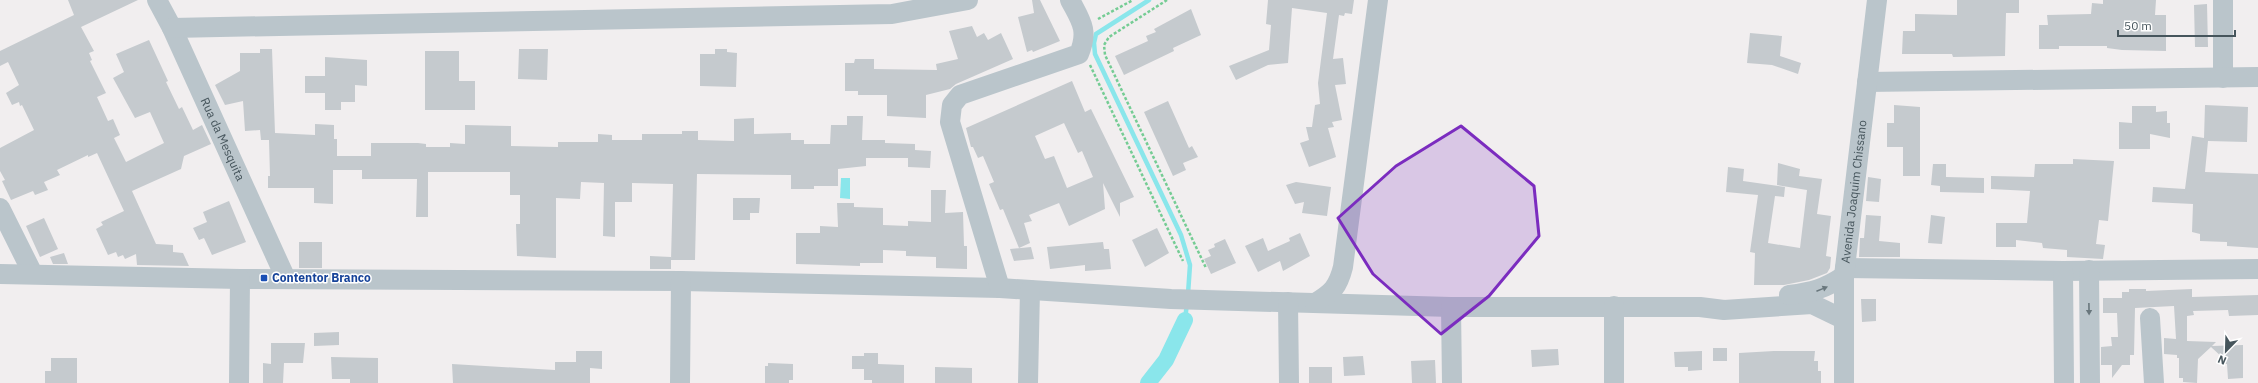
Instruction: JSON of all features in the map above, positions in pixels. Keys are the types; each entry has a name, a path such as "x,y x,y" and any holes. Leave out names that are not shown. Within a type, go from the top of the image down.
{"street":[{"name":"Rua da Mesquita","path":"157,0 172,28 286,279"},
{"path":"172,28 892,14 968,0"},
{"path":"1000,288 950,122 952,105 960,95 1079,54 1084,42 1084,27 1070,0"},
{"path":"1315,303 1330,294 1339,281 1343,267 1378,0"},
{"name":"Avenida Joaquim Chissano","path":"1844,383 1844,272 1877,0"},
{"path":"2223,0 2223,78"},
{"path":"1867,82 2258,77"},
{"path":"0,208 33,274"},
{"path":"1343,267 1345,281 1355,294 1372,304"},
{"path":"1700,307 1722,301 1813,292 1829,286 1844,272 2258,269"},
{"path":"2089,270 2090,383"},
{"path":"2063,271 2064,383"},
{"path":"0,274 240,279 681,281 1000,288 1171,299 1451,307 1614,306 1700,307 1724,310 1812,304 1843,319"},
{"path":"239,383 240,279"},
{"path":"680,383 681,281"},
{"path":"1028,383 1030,290"},
{"path":"1288,302 1289,383"},
{"path":"1614,306 1614,383"},
{"path":"1451,307 1452,383"},
{"path":"2150,318 2154,383"}],"path":[{"path":"1084,27 1133,0"},
{"path":"1167,0 1109,37 1103,45 1105,55 1206,268"},
{"path":"1079,54 1088,61 1183,261"}],"highlighted area":[{"path":"1461,126 1534,186 1539,236 1489,296 1441,334 1373,274 1338,218 1396,166"}],"water":[{"path":"841,178 850,178 850,199 840,198"}],"building":[{"path":"68,0 138,0 81,27 94,51 89,53 92,60 90,61 106,93 97,97 108,121 113,119 120,135 114,138 126,162 164,143 150,112 135,118 113,78 124,72 116,54 149,40 179,109 182,107 193,130 202,125 211,144 184,156 181,169 132,191 156,244 173,245 173,252 183,253 189,266 137,265 136,254 125,259 123,255 118,257 116,252 108,255 96,229 103,225 101,222 124,211 97,153 88,157 88,155 57,170 60,175 44,182 48,190 35,195 33,191 11,200 2,181 5,180 0,171 0,148 34,130 22,105 20,106 19,102 12,105 6,93 19,85 8,62 0,66 0,51 74,15"},
{"path":"1032,0 1040,0 1060,41 1033,52 1032,50 1027,52 1018,17 1034,13"},
{"path":"1268,0 1354,0 1352,14 1345,13 1344,16 1339,15 1333,59 1343,58 1346,84 1335,85 1342,120 1332,122 1334,127 1328,128 1336,157 1309,167 1300,143 1309,140 1306,127 1312,127 1315,105 1320,104 1318,83 1327,13 1292,8 1288,63 1268,65 1236,80 1229,66 1269,50 1271,25 1266,24"},
{"path":"1957,0 2019,0 2019,13 2006,13 2005,56 1953,57 1952,54 1902,54 1903,31 1915,31 1915,14 1957,15"},
{"path":"2103,0 2156,0 2155,15 2166,15 2166,51 2122,50 2107,48 2107,46 2059,46 2059,49 2039,49 2039,25 2048,25 2047,15 2091,14 2092,3 2103,4"},
{"path":"2207,4 2208,47 2195,47 2194,5"},
{"path":"1191,9 1201,35 1173,48 1174,51 1124,75 1115,56 1148,41 1146,36 1156,32 1154,29"},
{"path":"972,26 977,37 984,33 988,40 1001,33 1013,59 956,84 950,89 926,95 926,118 887,116 887,95 858,95 858,91 845,91 845,63 854,63 855,59 874,59 874,69 937,70 936,64 958,59 949,31"},
{"path":"1750,33 1782,36 1780,56 1801,63 1798,74 1772,65 1747,63"},
{"path":"260,49 272,49 275,133 315,135 315,124 334,125 334,139 337,139 337,156 371,156 371,143 418,143 426,144 426,147 450,147 450,143 465,144 465,125 511,126 511,146 558,147 558,142 598,142 598,134 612,135 612,140 642,140 642,134 682,134 682,131 698,131 698,140 734,141 734,119 754,118 754,134 791,133 791,140 804,140 804,144 830,144 831,125 847,125 847,116 863,116 862,140 885,140 885,143 915,144 915,150 931,151 930,168 908,167 908,158 866,158 866,166 838,169 838,186 814,186 814,189 791,189 791,175 697,174 695,260 671,260 673,184 632,183 632,202 615,202 615,237 603,236 604,183 581,182 580,199 556,198 556,258 517,256 516,224 520,224 520,195 510,195 510,172 428,172 428,217 416,217 417,179 362,179 362,170 333,170 333,204 314,203 314,188 268,188 268,176 270,176 269,140 261,140 260,130 245,131 243,101 225,105 215,85 240,71 240,53 260,53"},
{"path":"519,49 548,49 547,80 518,79"},
{"path":"715,49 727,49 727,52 737,53 736,87 700,86 700,54 715,54"},
{"path":"425,51 459,51 459,81 475,81 475,110 425,110"},
{"path":"325,57 367,60 367,86 355,85 355,102 341,102 341,110 325,110 325,93 305,93 305,76 325,76"},
{"path":"1072,81 1085,112 1091,109 1134,197 1120,203 1120,217 1103,183 1105,209 1069,226 1059,203 1029,215 1032,221 1024,223 1030,243 1019,248 1003,209 1000,210 989,184 994,182 983,156 978,158 973,147 971,147 966,128","holes":["1064,123 1078,153 1082,151 1093,177 1067,188 1054,156 1045,159 1035,136"]},
{"path":"1168,101 1189,148 1192,146 1198,157 1183,163 1186,170 1173,176 1144,112"},
{"path":"1894,105 1920,107 1920,176 1903,176 1903,147 1887,147 1887,123 1894,123"},
{"path":"2205,105 2248,107 2247,142 2208,141 2205,172 2258,174 2258,248 2227,246 2227,242 2200,241 2200,234 2192,232 2193,204 2152,202 2153,187 2185,189 2192,136 2204,138"},
{"path":"2132,106 2156,106 2156,112 2167,111 2167,123 2170,123 2170,138 2150,134 2150,149 2119,149 2119,122 2132,123"},
{"path":"2073,159 2114,161 2108,221 2099,220 2096,244 2105,245 2103,259 2067,257 2067,250 2043,248 2042,243 2016,240 2016,247 1996,247 1996,223 2027,223 2030,191 1991,189 1991,176 2034,177 2035,164 2073,164"},
{"path":"1778,163 1800,169 1799,176 1822,179 1817,214 1831,216 1826,256 1831,257 1830,268 1827,273 1809,280 1784,285 1754,285 1755,253 1750,252 1758,195 1726,192 1728,167 1744,169 1743,181 1785,187 1784,197 1775,196 1768,243 1800,248 1807,190 1777,185"},
{"path":"1933,164 1946,164 1946,177 1984,178 1984,193 1940,192 1940,186 1931,185"},
{"path":"1868,177 1881,179 1879,202 1866,201"},
{"path":"1296,182 1331,187 1327,216 1302,213 1304,202 1295,204 1286,185"},
{"path":"931,190 946,190 945,213 963,212 964,246 967,246 967,269 936,268 936,257 906,256 906,251 883,250 883,263 860,263 860,266 796,264 796,233 820,233 820,226 838,227 837,203 854,203 854,207 883,208 883,225 908,226 908,221 931,222"},
{"path":"733,198 760,198 759,213 750,213 750,220 733,220"},
{"path":"229,201 246,242 212,255 204,238 199,240 193,228 207,222 203,212"},
{"path":"1866,215 1881,216 1879,241 1900,243 1900,257 1859,257 1860,238 1864,238"},
{"path":"1931,215 1945,217 1942,244 1928,243"},
{"path":"44,218 58,249 40,257 26,226"},
{"path":"1157,228 1169,253 1145,267 1132,240"},
{"path":"1300,233 1310,256 1283,271 1280,261 1258,272 1245,246 1263,238 1268,251 1290,241 1289,238"},
{"path":"1225,239 1236,263 1211,274 1204,259 1211,256 1208,250 1215,247 1214,244"},
{"path":"299,242 322,242 322,268 299,268"},
{"path":"1103,242 1104,249 1109,249 1111,269 1085,271 1085,265 1050,269 1047,247"},
{"path":"1031,247 1034,259 1014,261 1010,249"},
{"path":"64,253 68,264 53,264 50,257"},
{"path":"650,256 671,257 671,269 650,269"},
{"path":"2129,289 2146,289 2146,291 2192,289 2192,297 2258,295 2258,315 2229,316 2228,310 2193,311 2194,315 2187,316 2187,341 2216,342 2212,346 2243,345 2243,378 2228,379 2227,364 2223,364 2223,358 2211,347 2198,359 2197,383 2183,382 2183,378 2179,378 2179,358 2177,358 2177,355 2164,354 2164,338 2176,339 2174,306 2135,308 2134,355 2130,355 2130,365 2122,365 2112,378 2112,365 2101,365 2101,347 2112,346 2111,337 2118,337 2117,313 2103,313 2103,298 2122,298 2122,292 2129,292"},
{"path":"1861,299 1876,299 1876,321 1862,322"},
{"path":"339,332 339,345 314,346 314,333"},
{"path":"271,343 305,343 303,363 284,363 283,383 263,383 263,363 271,364"},
{"path":"1713,348 1727,348 1727,361 1713,361"},
{"path":"1558,349 1559,365 1532,367 1531,350"},
{"path":"576,351 602,351 602,369 590,368 590,383 453,383 452,364 555,370 555,362 576,362"},
{"path":"1702,351 1702,370 1688,371 1688,367 1675,367 1674,352"},
{"path":"1815,351 1814,361 1818,361 1818,371 1821,371 1821,383 1739,383 1739,353"},
{"path":"864,353 878,353 878,364 904,365 904,383 872,383 872,380 864,380 864,369 852,369 852,356 864,356"},
{"path":"1363,356 1365,375 1344,376 1343,357"},
{"path":"331,357 378,358 378,383 350,383 350,379 332,379"},
{"path":"51,358 77,358 77,383 45,383 45,371 51,371"},
{"path":"1435,360 1436,383 1412,383 1411,361"},
{"path":"768,363 793,364 793,380 789,380 789,383 765,383 765,366 768,366"},
{"path":"935,367 972,368 972,383 935,383"},
{"path":"1309,367 1332,367 1332,383 1309,383"}],"waterway":[{"path":"1149,0 1096,34 1094,43 1095,54 1181,235 1190,265 1188,294"},
{"path":"1185,320 1187,303"},
{"path":"1148,383 1166,360 1185,320"}],"place":[{"name":"Contentor Branco","path":"264,278"}]}
